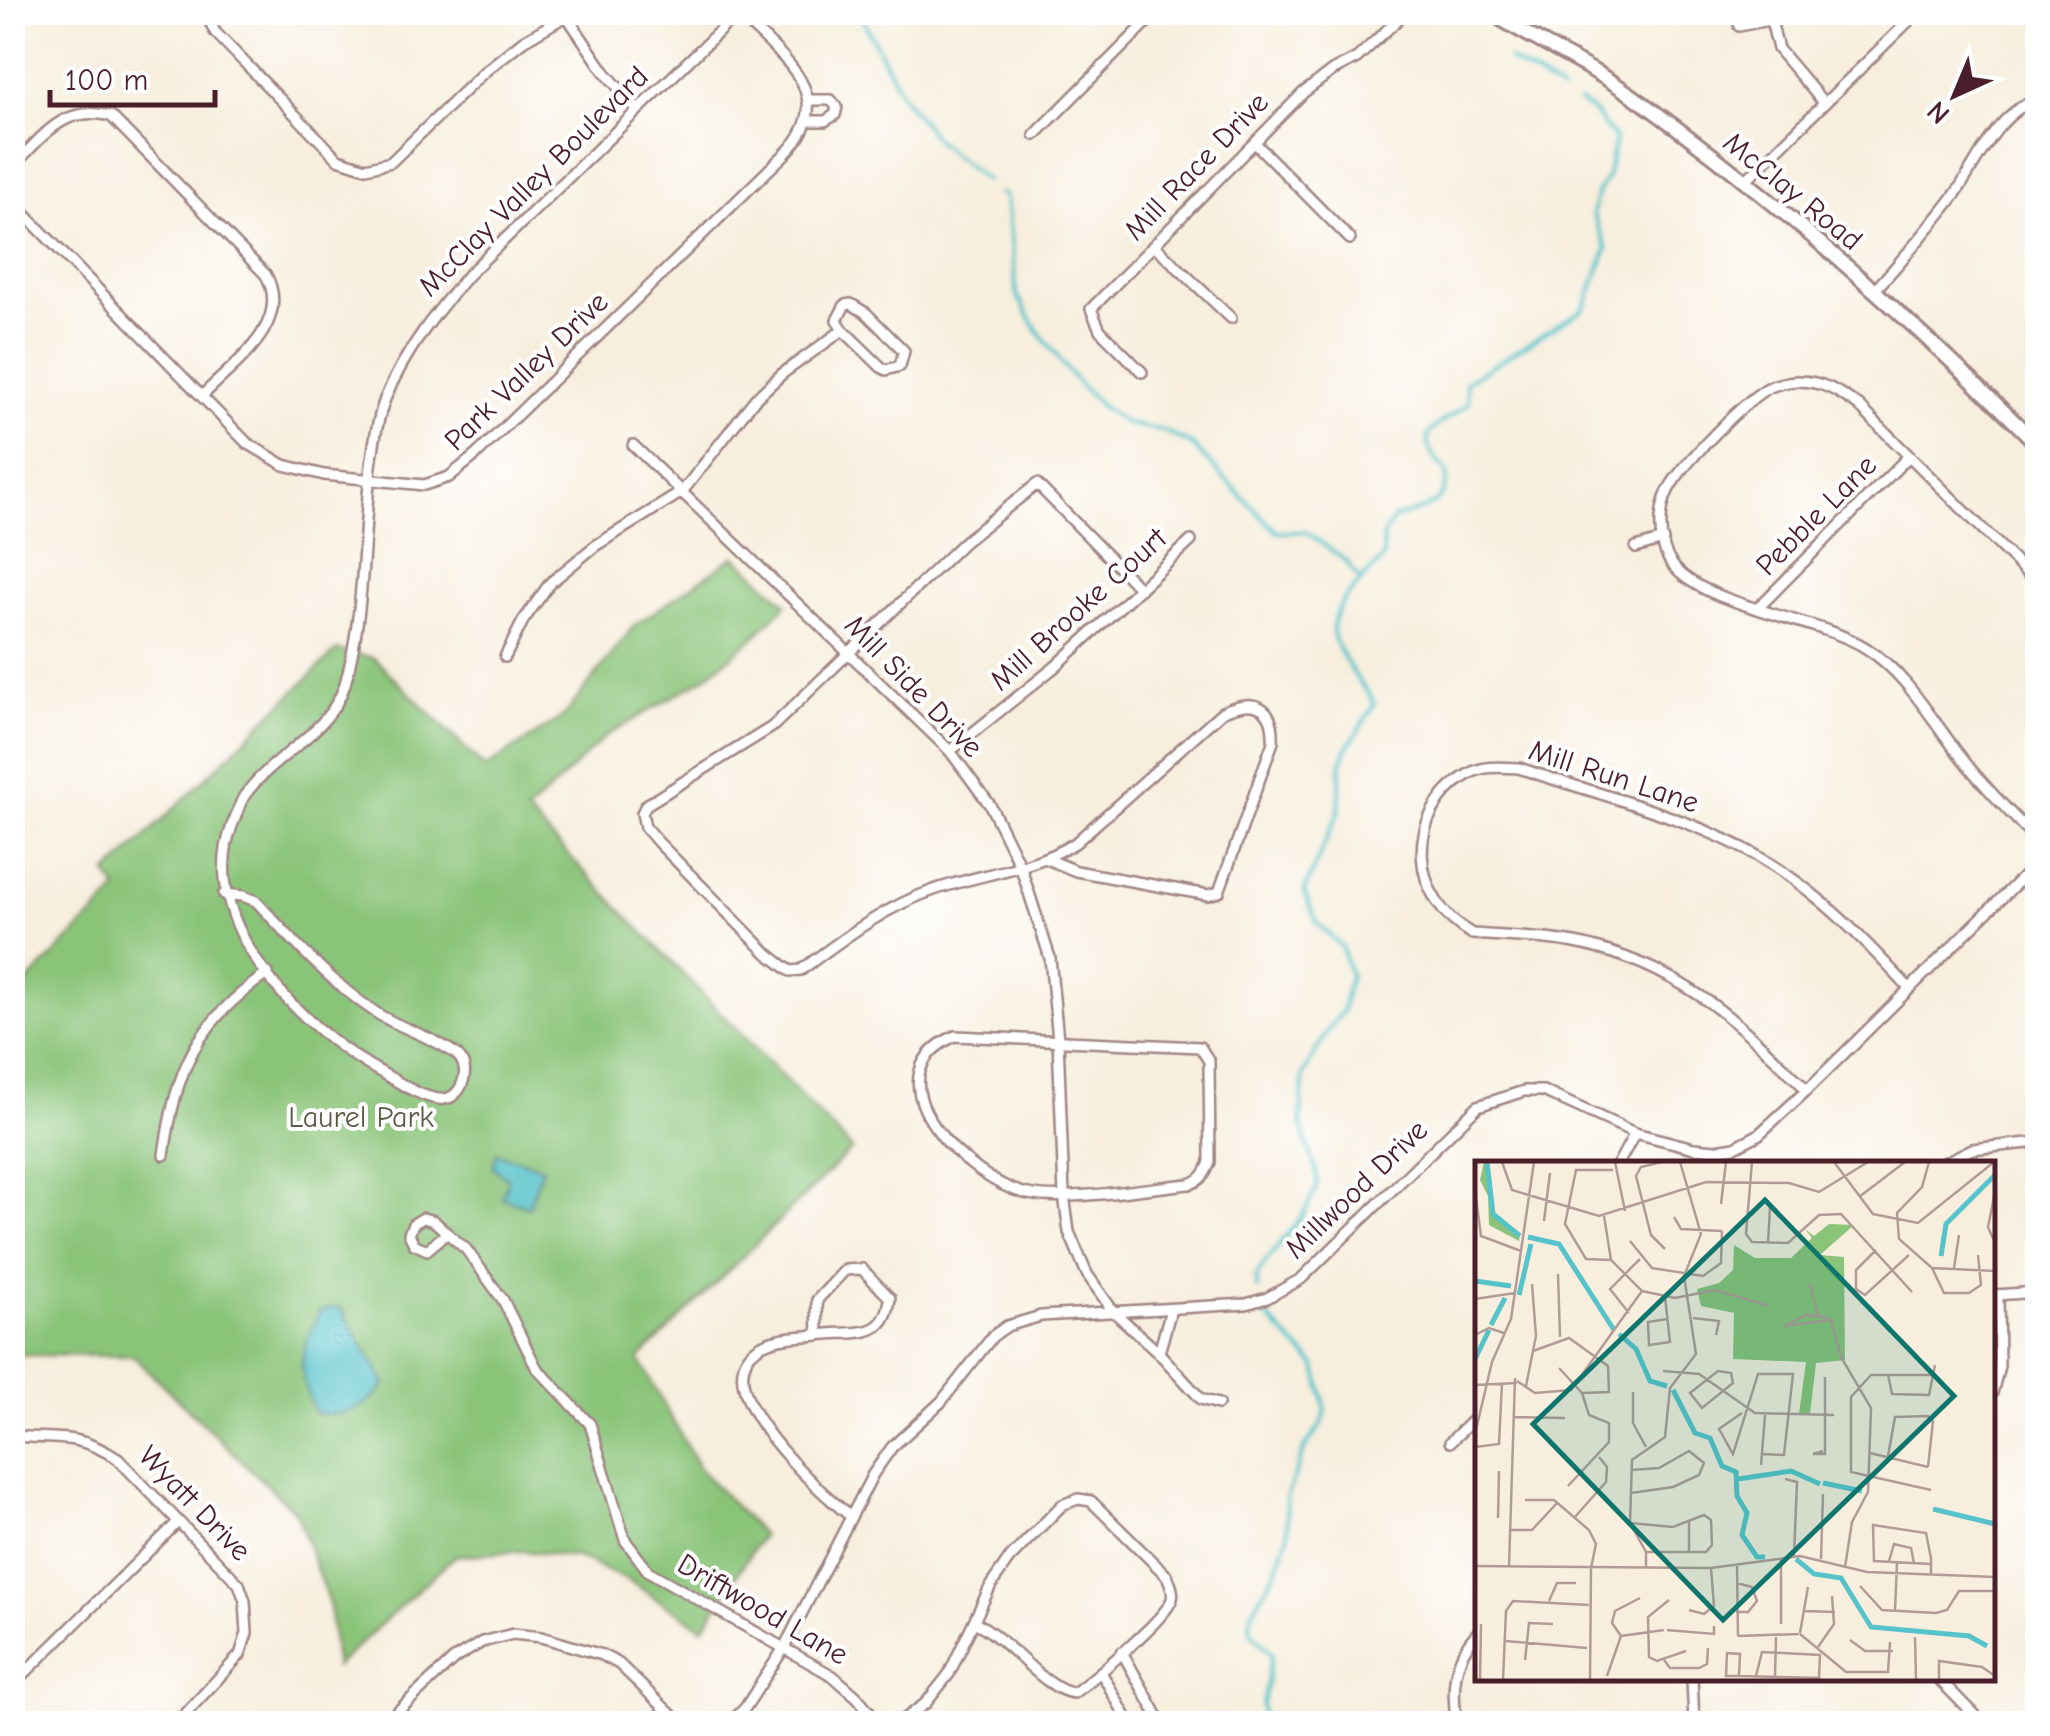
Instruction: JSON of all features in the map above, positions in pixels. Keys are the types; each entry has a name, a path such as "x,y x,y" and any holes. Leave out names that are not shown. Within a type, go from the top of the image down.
{"main road":[{"name":"McClay Road","path":"1489,12 1640,101 1744,182 1875,290 2038,444"}],"street":[{"path":"205,12 209,24 235,55 346,164 366,168 391,162 484,72 565,14 604,71 637,109"},
{"path":"1034,135 1157,12"},
{"name":"Mill Race Drive","path":"1142,372 1100,330 1091,309 1313,84 1357,58 1406,12"},
{"path":"1510,26 1518,12"},
{"path":"1744,182 1918,12"},
{"name":"Park Valley Drive","path":"12,201 247,443 284,464 324,476 424,485 462,468 794,144 808,122 826,121 837,111 831,100 809,100 797,72 738,13"},
{"name":"McClay Valley Boulevard","path":"224,894 226,842 244,796 330,714 345,684 369,482 384,402 407,354 469,274 738,13"},
{"path":"1739,26 1769,16 1778,49 1823,102"},
{"path":"808,122 809,100"},
{"path":"1875,290 1956,194 1996,132 2016,111 2038,100"},
{"path":"12,167 63,118 92,111 110,116 266,275 274,299 271,320 262,336 202,396"},
{"path":"1255,143 1350,239"},
{"path":"1155,246 1231,318"},
{"path":"858,306 904,350 904,360 886,370 842,330 837,320 841,308 858,306"},
{"path":"505,657 523,621 550,582 594,546 682,492 755,400 783,372 842,330"},
{"path":"2038,584 1859,406 1828,385 1795,380 1767,388 1709,442 1669,488 1662,506 1666,555 1672,564 1694,583 1819,626 1866,648 1897,674 1963,760 2038,842"},
{"name":"Mill Side Drive","path":"634,445 950,751 990,806 1020,868 1050,958 1069,1232 1087,1274 1113,1311 1201,1399 1218,1404"},
{"name":"Pebble Lane","path":"1758,608 1909,456"},
{"path":"1047,858 1076,871 1208,895 1220,892 1273,742 1268,714 1262,707 1249,704 1222,712 1075,843 1020,868 938,888 909,900 853,932 801,970 790,971 767,954 645,826 642,814 646,806 772,727 964,542 1037,484 1140,589"},
{"path":"1636,548 1664,540"},
{"name":"Mill Brooke Court","path":"950,751 1056,666 1191,541"},
{"name":"Mill Run Lane","path":"1807,1090 1712,1002 1670,976 1594,947 1472,934 1457,926 1431,896 1422,868 1423,846 1441,799 1468,774 1493,766 1520,768 1692,826 1745,850 1794,879 1847,922 1909,988"},
{"name":"Millwood Drive","path":"729,1724 745,1708 784,1648 849,1515 892,1448 941,1402 993,1336 1007,1326 1041,1316 1246,1304 1266,1298 1301,1279 1478,1106 1524,1090 1543,1091 1635,1133 1694,1148 1735,1147 1758,1135 1807,1090 2038,862"},
{"path":"224,894 256,901 348,993 405,1030 456,1054 466,1075 454,1096 442,1100 341,1049 290,1001 268,973 243,941 224,894"},
{"path":"164,1155 171,1104 188,1057 204,1030 268,973"},
{"path":"955,1036 1200,1047 1209,1061 1210,1162 1197,1182 1064,1195 1034,1195 1005,1188 970,1164 930,1119 917,1092 919,1070 933,1050 955,1036"},
{"path":"1620,1161 1635,1133"},
{"path":"1948,1161 1972,1149 2038,1142"},
{"name":"Driftwood Lane","path":"446,1233 466,1249 503,1300 536,1367 590,1424 628,1546 648,1571 843,1684 880,1724"},
{"path":"818,1335 817,1300 845,1270 862,1268 890,1298 887,1320 880,1327 869,1331 779,1339 758,1347 744,1366 743,1384 774,1442 822,1493 849,1515"},
{"path":"1995,1381 1999,1366 1995,1295 2038,1292"},
{"path":"1159,1353 1171,1309"},
{"path":"1450,1442 1475,1418"},
{"name":"Wyatt Drive","path":"12,1436 83,1439 118,1460 239,1584 248,1633 234,1666 176,1724"},
{"path":"898,1724 926,1703 949,1674 991,1585 1009,1559 1062,1506 1078,1499 1092,1501 1167,1576 1172,1587 1172,1599 1166,1608 1101,1672 1074,1692 1060,1690 974,1622"},
{"path":"12,1678 26,1673 178,1522"},
{"path":"384,1724 454,1658 482,1642 513,1634 585,1647 619,1664 680,1724"},
{"path":"1457,1724 1454,1669 1475,1635"},
{"path":"1122,1652 1156,1712 1154,1724"},
{"path":"1101,1672 1130,1724"},
{"path":"1692,1681 1694,1722"},
{"path":"1941,1681 1983,1724"},
{"path":"1666,1724 1722,1724"}],"green space":[{"name":"Laurel Park","path":"735,556 787,604 703,679 606,736 527,812 852,1149 639,1359 699,1468 762,1535 703,1628 629,1581 577,1557 523,1551 454,1556 335,1667 330,1607 297,1514 133,1356 13,1355 13,997 118,890 107,874 337,650 374,658 485,768 564,716 634,626"}],"water":[{"path":"497,1153 542,1167 529,1207 502,1198 508,1179 493,1167"},
{"path":"340,1307 386,1384 355,1409 337,1414 315,1413 305,1385 304,1350 320,1311"}],"waterway":[{"path":"859,12 904,99 939,143 986,181"},
{"path":"1509,60 1562,91"},
{"path":"1257,1288 1256,1277 1263,1265 1303,1215 1317,1187 1301,1124 1303,1075 1342,1012 1350,975 1342,947 1317,923 1304,891 1339,811 1341,764 1346,750 1374,705 1341,653 1333,626 1341,604 1383,558 1383,537 1394,518 1431,505 1443,493 1447,472 1429,448 1428,439 1430,432 1468,403 1466,382 1586,305 1607,248 1593,214 1598,191 1607,178 1615,139 1580,102"},
{"path":"1000,193 1006,197 1017,295 1037,330 1076,381 1102,407 1127,424 1164,431 1191,444 1277,532 1306,532 1346,561 1360,580"},
{"path":"1263,1724 1262,1704 1272,1654 1251,1632 1252,1612 1276,1571 1288,1536 1286,1498 1305,1447 1322,1424 1326,1411 1316,1366 1267,1317"}]}
